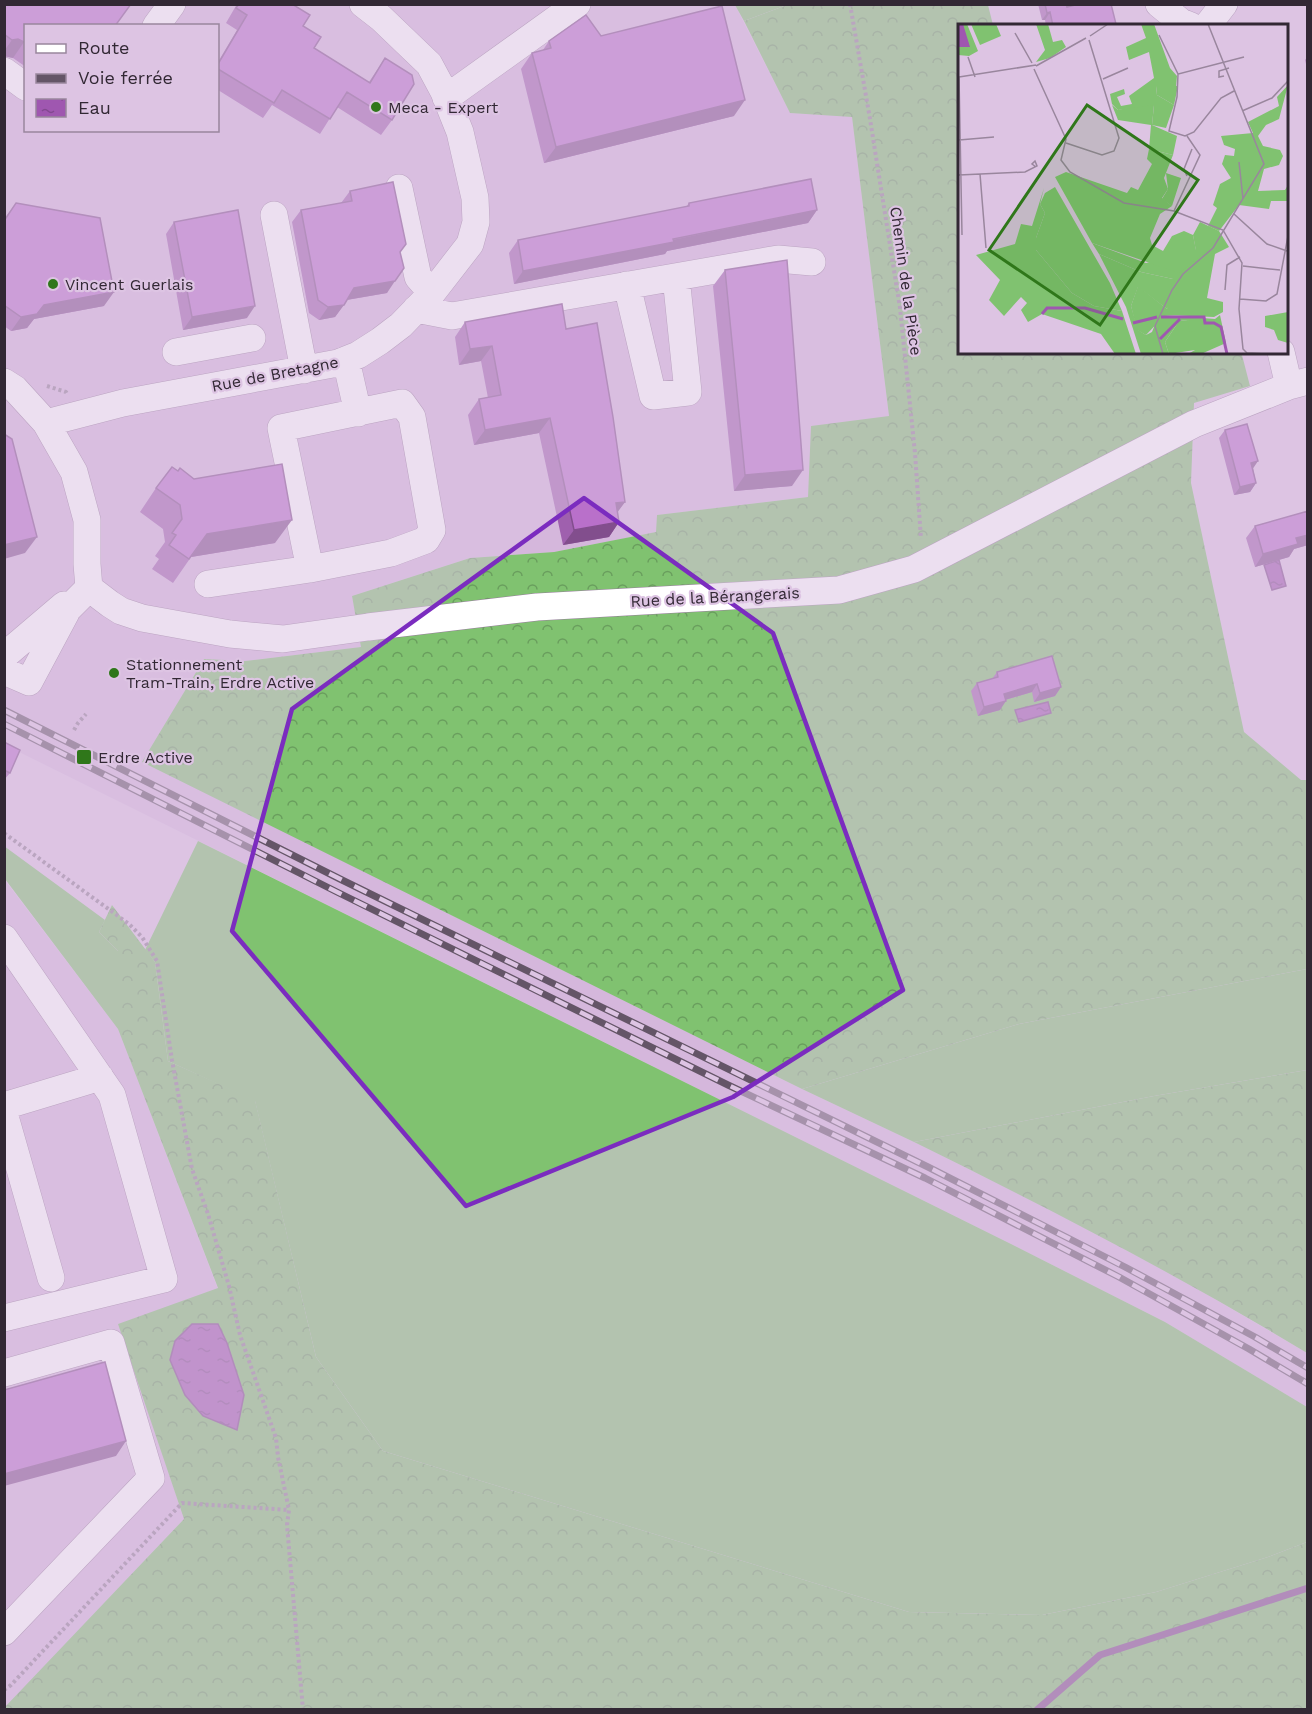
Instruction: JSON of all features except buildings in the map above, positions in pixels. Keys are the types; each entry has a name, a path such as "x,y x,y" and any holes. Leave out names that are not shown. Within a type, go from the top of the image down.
{"street":[{"path":"157,24 172,4"},
{"name":"Rue de Bretagne","path":"46,423 123,403 304,370 346,360 380,341 401,325 424,301 470,244 476,222 475,198 460,132 446,98 429,64 363,4"},
{"path":"446,98 577,4"},
{"path":"1159,4 1186,24"},
{"path":"1209,24 1224,4"},
{"path":"4,71 24,86"},
{"path":"399,188 424,301 452,316 778,259 812,262"},
{"path":"274,214 304,370"},
{"path":"627,285 653,396 688,392 676,277"},
{"path":"176,351 252,338"},
{"path":"217,344 224,384"},
{"path":"1282,354 1298,383"},
{"path":"346,360 358,413"},
{"path":"4,382 15,389 46,423 74,472 87,520 89,588 68,609 29,682 4,671"},
{"name":"Rue de la Bérangerais","path":"89,588 121,611 142,618 230,634 282,639 537,607 839,590 914,569 1194,424 1298,383"},
{"path":"208,584 310,569 391,553 426,540 432,530 412,417 402,403 281,428 310,569"},
{"path":"4,656 64,605 89,588"},
{"path":"4,938 112,1095 164,1279 4,1318"},
{"path":"4,1106 100,1077"},
{"path":"4,1113 51,1278"},
{"path":"4,1373 111,1343 151,1478 4,1632"}],"path":[{"name":"Chemin de la Pièce","path":"850,4 900,309 915,453 921,547 927,562"},
{"path":"74,730 86,714"},
{"path":"4,833 129,924 142,937 157,961 192,1169 217,1245 240,1335 276,1438 289,1510 287,1525 303,1710"},
{"path":"4,1690 182,1503 289,1510"}],"highlighted area":[{"path":"584,498 773,633 903,990 733,1097 466,1206 232,931 292,709"}],"shaded area":[{"path":"4,5 735,5 790,113 852,116 889,416 809,497 658,515 657,532 554,552 470,558 352,596 362,647 245,661 204,659 143,762 802,1089 1040,1204 1184,1281 1307,1353 1307,1407 1165,1322 5,745"},
{"path":"4,879 118,1029 218,1289 119,1324 184,1519 5,1708"}],"green space":[{"path":"735,5 787,5 744,21"},
{"path":"787,5 988,5 993,24 958,24 958,354 1242,355 1250,386 1194,403 1191,483 1244,732 1301,780 1307,780 1307,969 1019,1024 802,1089 142,762 204,659 245,661 361,647 352,596 470,558 554,552 656,532 657,515 808,497 811,426 889,416 852,117 790,113 744,21"},
{"path":"198,841 1165,1322 1307,1407 1307,1542 1268,1557 1156,1592 1042,1615 909,1612 383,1451 316,1357 255,1101 168,1061 155,962 145,950"},
{"path":"4,846 105,920 99,932 118,951 118,1029 5,879"},
{"path":"112,905 155,962 168,1061 255,1100 316,1357 383,1451 909,1612 1042,1615 1156,1592 1268,1557 1307,1542 1307,1709 5,1710 4,1708 184,1519 118,1324 218,1288 118,1029 118,951 99,932"},
{"path":"1307,969 1307,1070 1154,1096 914,1142 802,1089 1019,1024"},
{"path":"1307,1070 1307,1353 1113,1243 914,1142 1154,1096"}],"water":[{"path":"1279,560 1286,586 1272,590 1264,565"},
{"path":"1048,702 1051,713 1019,722 1015,710"},
{"path":"192,1324 218,1324 227,1343 244,1395 237,1430 203,1416 185,1395 170,1360 175,1341"}],"waterway":[{"path":"1037,1710 1100,1655 1308,1588"}],"railway":[{"path":"4,710 342,880 928,1167 1125,1267 1308,1368"},
{"path":"4,724 728,1085 925,1178 1119,1277 1308,1384"}],"place":[{"name":"Meca - Expert","path":"376,107"},
{"name":"Vincent Guerlais","path":"53,284"},
{"name":"Stationnement Tram-Train, Erdre Active","path":"114,673"},
{"name":"Erdre Active","path":"84,757"}]}
